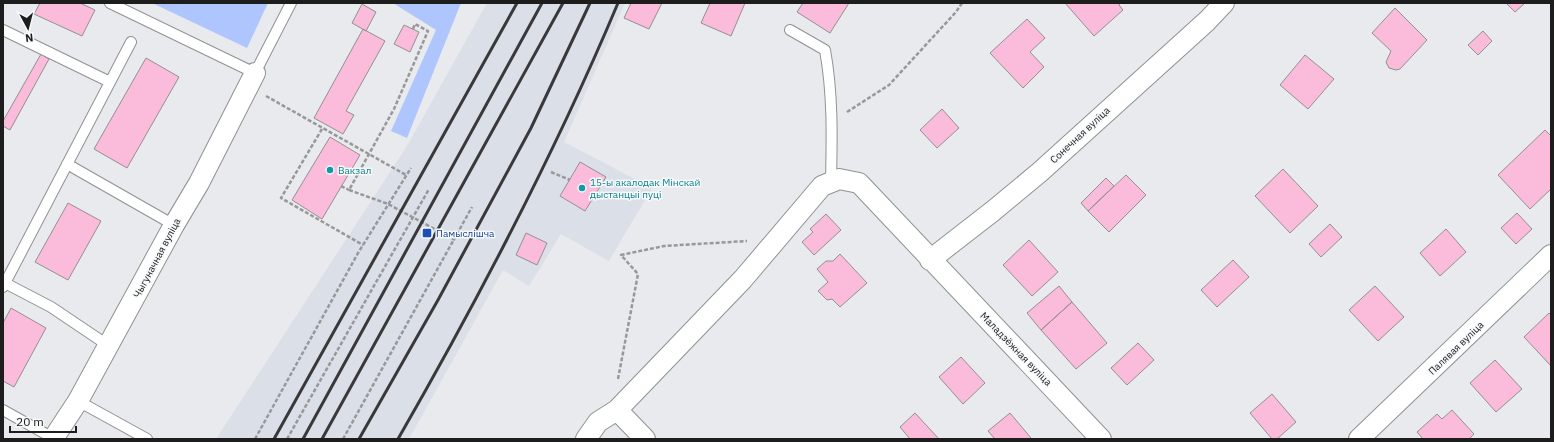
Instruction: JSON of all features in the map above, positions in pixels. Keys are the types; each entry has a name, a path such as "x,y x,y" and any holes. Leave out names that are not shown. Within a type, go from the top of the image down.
{"street":[{"name":"Сонечная вуліца","path":"930,260 1040,172 1224,3"},
{"name":"Чыгуначная вуліца","path":"53,439 78,401 174,225 199,183 251,79"},
{"name":"Маладзёжная вуліца","path":"831,182 839,179 859,183 930,260 1101,439"},
{"path":"586,439 598,422 617,410 743,279 822,186 831,182"},
{"name":"Палявая вуліца","path":"1359,439 1551,255"},
{"path":"617,410 645,439"}],"lane":[{"path":"110,3 251,79 291,3"},
{"path":"3,30 110,82"},
{"path":"790,30 825,50 830,78 833,120 831,182"},
{"path":"109,346 51,307 4,285 131,42"},
{"path":"67,164 174,225"},
{"path":"78,401 147,439"},
{"path":"3,410 53,439"}],"path":[{"path":"833,120 889,85 956,12 962,3"},
{"path":"349,190 394,109 428,31 415,24 413,29"},
{"path":"251,79 322,129 406,175"},
{"path":"322,129 281,198 364,245"},
{"path":"255,439 364,245 411,168"},
{"path":"551,172 570,180"},
{"path":"341,186 388,204 455,240"},
{"path":"287,439 429,189"},
{"path":"343,439 472,207"},
{"path":"617,410 618,374 638,274 621,255 664,246 738,241 776,241"}],"shaded area":[{"path":"152,3 268,3 247,48"},
{"path":"393,3 461,3 407,138 391,131 436,30"},
{"path":"487,3 625,3 564,142 652,188 609,261 561,234 529,286 503,270 409,439 216,439 407,146"}],"building":[{"path":"40,3 80,3 95,10 82,36 34,14"},
{"path":"631,3 662,3 649,29 624,18"},
{"path":"710,3 745,3 731,36 701,23"},
{"path":"803,3 849,3 830,33 797,12"},
{"path":"1065,3 1120,3 1119,5 1123,10 1094,36"},
{"path":"1506,3 1525,3 1515,12"},
{"path":"362,4 376,12 366,31 352,23"},
{"path":"1395,8 1427,40 1400,69 1396,70 1389,68 1386,62 1391,51 1372,33"},
{"path":"1027,19 1045,38 1030,52 1044,67 1023,88 990,53"},
{"path":"404,25 419,32 410,52 394,44"},
{"path":"363,29 385,41 346,111 354,115 343,134 314,118"},
{"path":"1483,31 1492,41 1478,55 1468,45"},
{"path":"41,54 49,59 10,130 3,126 3,121"},
{"path":"1305,55 1334,79 1308,109 1280,85"},
{"path":"146,58 179,77 127,168 94,149"},
{"path":"942,109 959,128 937,148 920,130"},
{"path":"1545,130 1551,136 1551,189 1530,209 1498,175"},
{"name":"Вакзал","path":"330,137 360,155 322,219 292,200"},
{"name":"15-ы акалодак Мінскай дыстанцыі пуці","path":"580,162 606,177 585,211 560,196"},
{"path":"1283,169 1318,206 1290,233 1255,196"},
{"path":"1126,175 1146,195 1109,232 1088,211"},
{"path":"1106,178 1114,186 1088,211 1081,203"},
{"path":"68,203 101,221 68,280 35,262"},
{"path":"1517,213 1532,229 1516,244 1501,228"},
{"path":"826,214 841,230 814,255 802,242 813,232 810,229"},
{"path":"1330,224 1342,237 1321,257 1309,244"},
{"path":"1446,229 1466,252 1440,276 1420,253"},
{"path":"526,233 547,243 537,265 516,255"},
{"path":"1029,240 1058,272 1032,296 1003,265"},
{"path":"840,254 867,283 840,307 832,299 827,300 818,291 828,282 817,269 826,261 833,261"},
{"path":"1233,260 1249,277 1217,307 1201,290"},
{"path":"1059,286 1072,302 1041,330 1027,313"},
{"path":"1375,286 1404,317 1378,341 1349,310"},
{"path":"1072,302 1107,343 1076,369 1041,330"},
{"path":"11,308 46,328 14,387 3,381 3,323"},
{"path":"1549,313 1551,315 1551,366 1524,337"},
{"path":"1138,343 1154,360 1127,385 1111,368"},
{"path":"961,357 985,383 963,404 939,377"},
{"path":"1495,360 1522,389 1496,412 1470,383"},
{"path":"1272,394 1296,422 1277,439 1272,439 1250,413"},
{"path":"1452,410 1474,434 1469,439 1423,439 1417,432 1437,414 1442,419"},
{"path":"915,413 939,439 910,439 900,427"},
{"path":"1010,413 1031,438 995,439 988,431"}],"railway":[{"path":"274,439 517,3"},
{"path":"303,439 542,3"},
{"path":"322,439 563,3"},
{"path":"359,439 438,300 531,128 590,3"},
{"path":"398,439 487,279 515,224 568,115 618,3"}],"place":[{"name":"Вакзал","path":"330,170"},
{"name":"15-ы акалодак Мінскай дыстанцыі пуці","path":"582,188"},
{"name":"Памыслішча","path":"427,233"}]}
